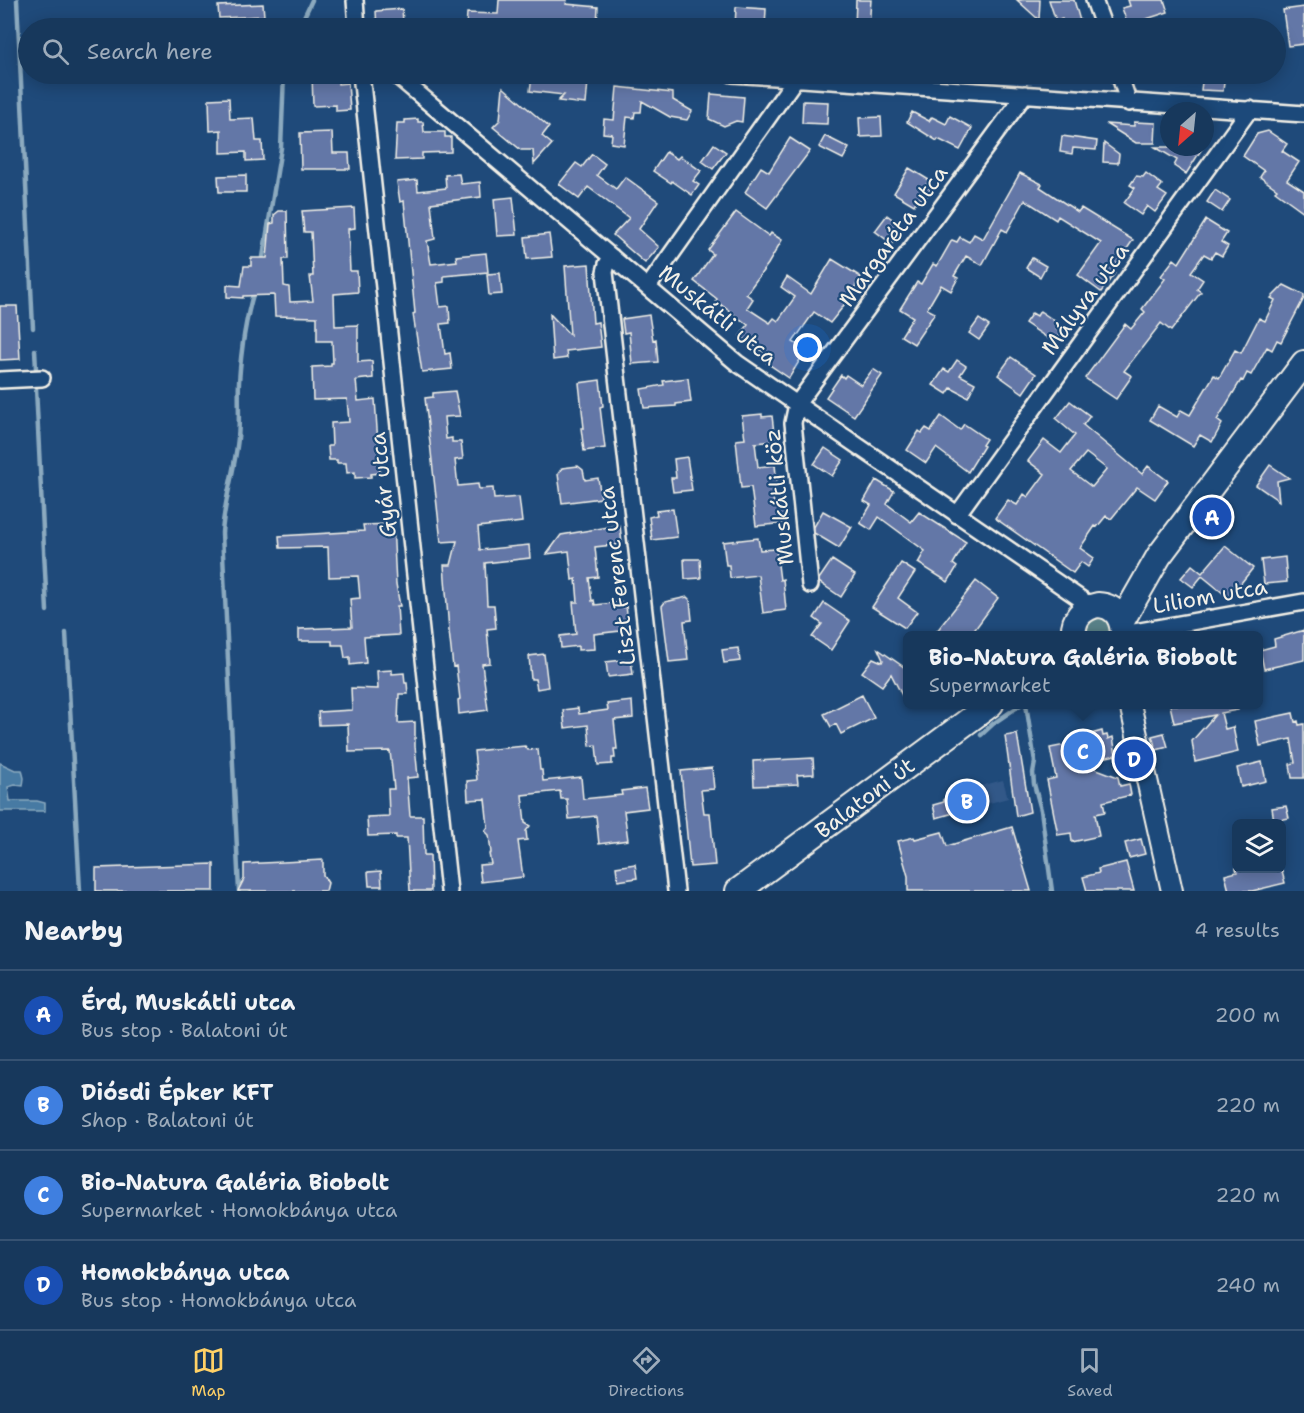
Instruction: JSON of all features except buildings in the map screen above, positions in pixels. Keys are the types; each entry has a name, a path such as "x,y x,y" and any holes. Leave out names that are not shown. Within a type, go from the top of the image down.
{"main road":[{"path":"1123,630 1159,556 1304,363"},
{"path":"1073,631 1076,619 1082,611 1097,606 1159,556"},
{"path":"1097,606 1114,611 1123,630"},
{"name":"Balatoni út","path":"738,891 986,709"}],"street":[{"path":"355,0 356,18"},
{"path":"1094,0 1100,18"},
{"name":"Gyár utca","path":"363,84 449,891"},
{"name":"Muskátli utca","path":"407,84 737,363 957,515 1097,606"},
{"path":"648,287 792,84"},
{"path":"882,84 1304,114"},
{"path":"1122,84 1129,103"},
{"name":"Margaréta utca","path":"797,404 1025,94"},
{"name":"Mályva utca","path":"957,515 1250,110"},
{"name":"Liszt Ferenc utca","path":"612,257 605,272 676,891"},
{"path":"0,380 42,378"},
{"name":"Muskátli köz","path":"797,404 793,423 810,585"},
{"name":"Liliom utca","path":"1123,630 1304,602"},
{"path":"1130,709 1172,891"}],"shaded area":[{"path":"0,763 15,770 22,770 23,786 8,787 10,801 45,803 45,811 0,811"},
{"path":"1003,780 1008,798 982,805 977,787"}],"green space":[{"path":"1095,615 1107,619 1112,631 1086,631 1085,624"}],"waterway":[{"path":"17,0 18,20"},
{"path":"304,17 312,0"},
{"path":"21,84 33,328"},
{"path":"262,263 281,148 284,84"},
{"path":"239,891 222,533 238,438 242,347 254,291"},
{"path":"35,350 36,369"},
{"path":"36,388 47,611"},
{"path":"66,633 80,891"},
{"path":"981,735 1015,709"},
{"path":"1027,709 1035,762 1034,784 1041,810 1052,891"}],"place":[{"name":"Érd, Muskátli utca","path":"1212,517"},
{"name":"Bio-Natura Galéria Biobolt","path":"1083,751"},
{"name":"Homokbánya utca","path":"1134,759"},
{"name":"Diósdi Épker KFT","path":"967,801"}]}
